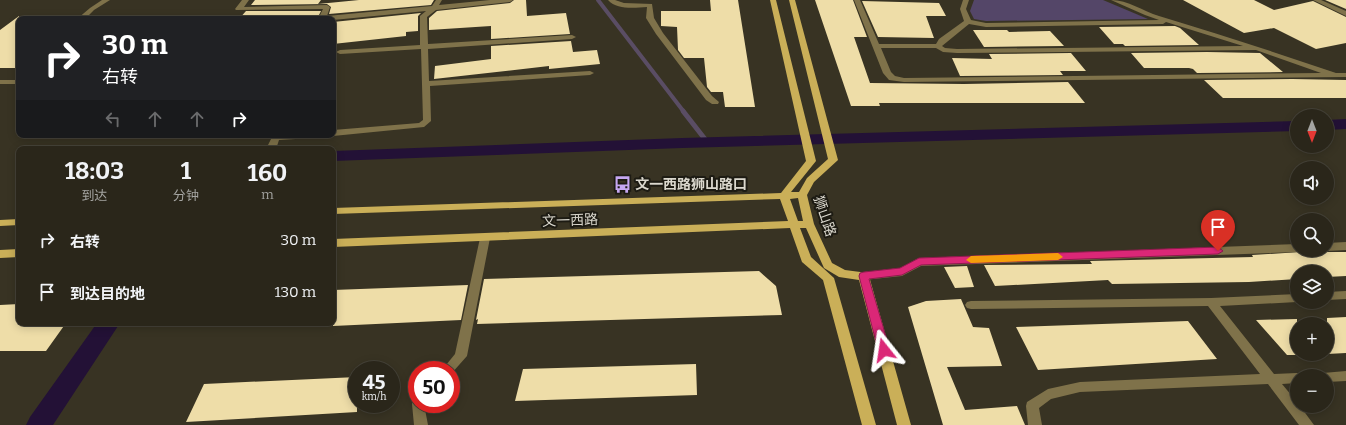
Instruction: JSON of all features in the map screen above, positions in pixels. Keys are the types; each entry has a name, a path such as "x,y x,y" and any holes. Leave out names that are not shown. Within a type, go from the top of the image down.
{"main road":[{"path":"773,0 811,161 784,195 793,226 806,259 828,278 869,425"},
{"name":"狮山路","path":"792,0 833,160 810,180 802,195 809,224 828,265 843,274 864,276"},
{"name":"文一西路","path":"336,211 802,195"},
{"path":"0,223 16,222"},
{"name":"文一西路","path":"336,243 793,226 809,224"},
{"path":"0,254 16,253"},
{"path":"864,276 904,425"}],"lane":[{"path":"84,16 92,9 107,0"},
{"path":"246,0 238,9 328,4 323,16"},
{"path":"336,133 421,125 428,121 423,16 434,8 439,0"},
{"path":"336,18 510,0"},
{"path":"611,0 612,2 622,5 650,5 650,18 660,34 709,98 715,102"},
{"path":"857,0 887,73 892,78 904,80 1346,75"},
{"path":"966,0 963,9 968,22"},
{"path":"1114,0 1148,14 1257,48 1335,75"},
{"path":"1316,0 1346,14"},
{"path":"938,46 942,41 968,22 986,25 1174,22"},
{"path":"340,52 572,37"},
{"path":"876,46 938,46 943,50 957,51 1257,48"},
{"path":"426,84 590,73"},
{"path":"0,82 16,82"},
{"path":"456,361 461,356 485,238"},
{"path":"1334,247 1346,246"},
{"path":"864,276 902,272 919,262 1290,248"},
{"path":"1334,296 1346,295"},
{"path":"971,305 1211,302 1290,298"},
{"path":"1211,302 1307,425"},
{"path":"1334,377 1346,376"},
{"path":"1035,425 1032,406 1048,394 1074,389 1290,378"},
{"path":"419,413 421,425"}],"shaded area":[{"path":"974,0 1103,0 1148,19 986,21 974,19 970,11"}],"building":[{"path":"255,0 321,0 318,4 359,0 434,0 431,5 329,14 331,7 327,4 251,5"},
{"path":"514,0 526,0 527,16 566,13 570,34 491,39 491,26 429,30 429,18 437,11 510,3"},
{"path":"710,0 738,0 755,107 725,107 723,92 711,92 707,87 704,58 684,58 678,50 677,27 661,26 661,11 711,11"},
{"path":"815,0 853,0 867,37 854,37 870,83 964,84 1068,82 1085,103 879,103 880,106 851,106"},
{"path":"1183,0 1254,0 1274,10 1313,1 1346,17 1346,43 1316,49 1274,28 1244,33"},
{"path":"1325,0 1346,0 1346,9"},
{"path":"862,1 939,3 946,16 926,16 934,38 878,37"},
{"path":"246,11 321,11 318,16 242,16"},
{"path":"421,13 418,16 418,31 406,32 406,36 336,44 336,22"},
{"path":"16,18 16,68 0,68 0,30"},
{"path":"1175,26 1180,28 1199,45 1125,46 1123,44 1114,44 1099,27"},
{"path":"973,30 1007,30 1009,32 1050,31 1064,46 984,47"},
{"path":"571,41 573,52 597,50 600,64 549,69 549,66 434,79 435,66 491,59 491,46"},
{"path":"1071,53 1086,71 1060,71 1063,75 960,76 952,58 992,59 989,54"},
{"path":"1131,53 1260,53 1283,72 1197,73 1193,69 1189,68 1144,68"},
{"path":"1204,80 1346,80 1346,98 1223,98"},
{"path":"1334,252 1346,252 1346,276 1334,277 1334,265 1290,265 1290,279 1249,282 1112,284 1108,280 995,286 984,265 1092,264 1090,261 1253,257 1252,255 1290,253 1290,257 1334,257"},
{"path":"967,266 974,287 955,288 944,267"},
{"path":"759,271 776,286 782,315 477,324 478,319 476,320 484,279"},
{"path":"468,285 461,320 336,326 336,290"},
{"path":"961,299 973,327 989,328 1002,366 947,367 965,410 1017,406 1025,425 943,425 908,307 926,301"},
{"path":"16,304 16,326 64,326 46,351 0,351 0,305"},
{"path":"1346,317 1346,353 1334,354 1334,318"},
{"path":"1290,319 1290,355 1287,355 1256,320"},
{"path":"1188,321 1217,359 1038,370 1016,327"},
{"path":"696,364 697,395 515,401 523,369"},
{"path":"348,377 348,413 186,422 204,384"}],"waterway":[{"path":"598,0 684,112"},
{"path":"683,111 708,143"},
{"path":"1334,125 1346,124"},
{"path":"336,156 682,143 1290,126"},
{"path":"39,425 107,326"}],"slow traffic":[{"path":"971,260 1058,257"}],"place":[{"name":"文一西路狮山路口","path":"622,184"}],"route":[{"path":"884,350 864,276 902,272 919,262 1218,251"}]}
